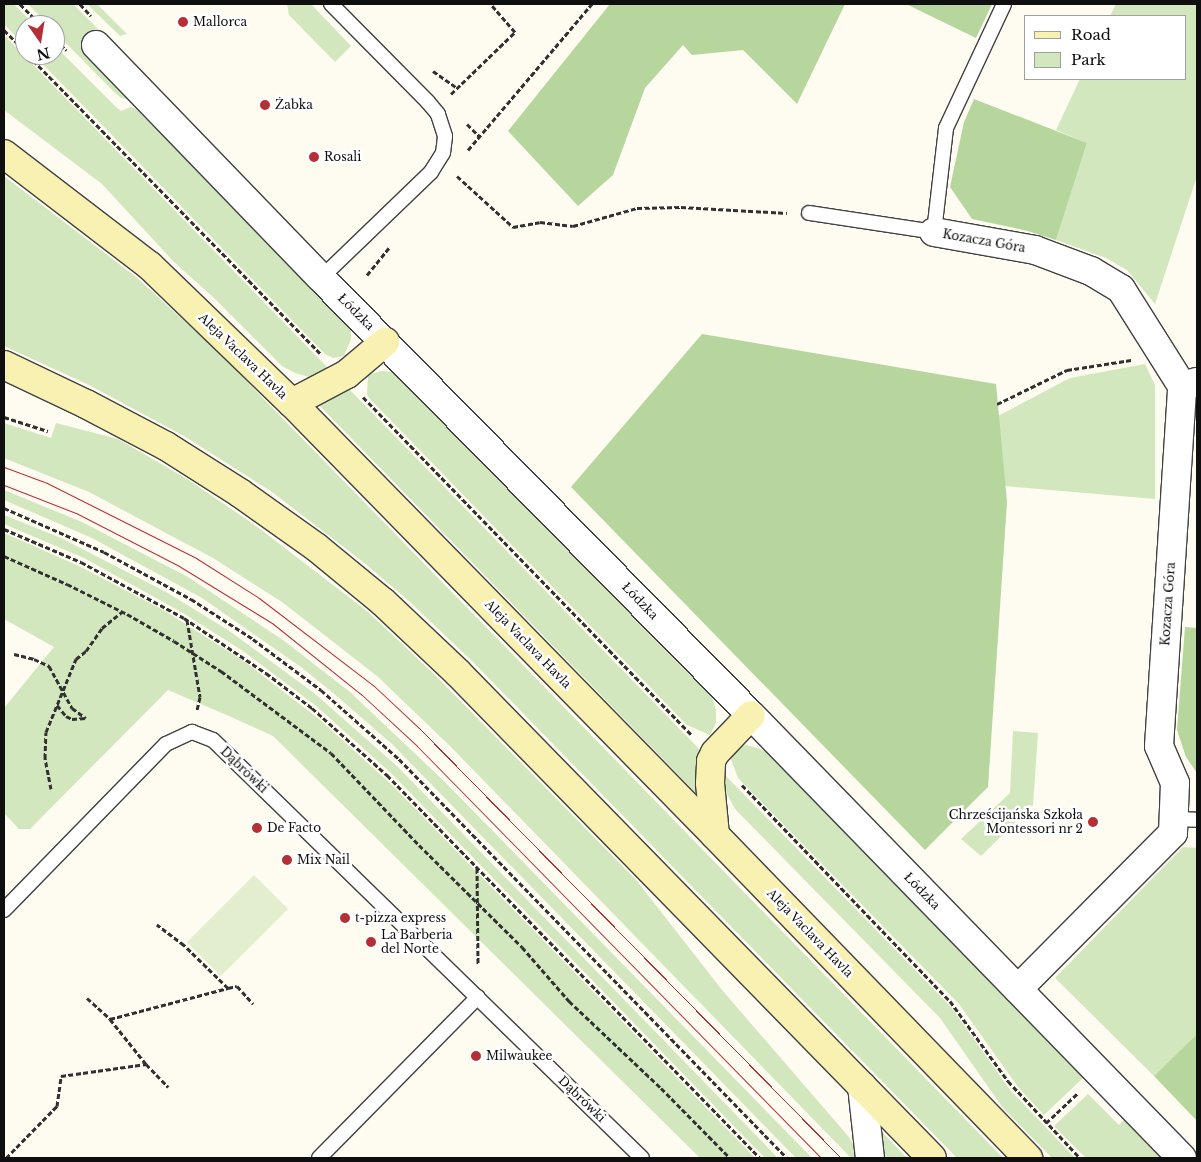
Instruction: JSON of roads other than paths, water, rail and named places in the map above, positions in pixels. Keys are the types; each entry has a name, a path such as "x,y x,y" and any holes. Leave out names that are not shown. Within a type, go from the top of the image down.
{"main road":[{"name":"Aleja Vaclava Havla","path":"4,154 150,266 292,403 1028,1158"},
{"path":"292,403 347,374 385,342"},
{"path":"4,366 86,404 182,457 240,493 316,548 383,602 458,673 932,1158"},
{"path":"715,835 710,784 711,761 715,753 751,715"}],"street":[{"name":"Łódzka","path":"96,44 321,278 751,715 1182,1158"},
{"name":"Kozacza Góra","path":"934,232 1035,250 1091,271 1121,289 1161,353 1190,384 1159,746 1175,784 1186,819 1018,989"},
{"path":"862,1086 870,1158"}],"lane":[{"path":"321,278 431,172 443,153 445,136 441,122 428,102 331,4"},
{"name":"Kozacza Góra","path":"809,214 934,232 946,128 1004,4"},
{"name":"Dąbrówki","path":"5,906 166,744 192,732 213,740 642,1158"},
{"path":"319,1158 478,997"}],"tram line":[{"path":"4,467 47,483 196,558 259,598 374,686 419,728 841,1158"},
{"path":"4,485 76,513 179,566 272,623 362,695 417,746 821,1158"}],"place":[{"name":"Mallorca","path":"183,22"},
{"name":"Żabka","path":"265,105"},
{"name":"Rosali","path":"314,157"},
{"name":"Chrześcijańska Szkoła Montessori nr 2","path":"1093,822"},
{"name":"De Facto","path":"257,828"},
{"name":"Mix Nail","path":"287,860"},
{"name":"t-pizza express","path":"345,918"},
{"name":"La Barberia del Norte","path":"371,942"},
{"name":"Milwaukee","path":"476,1056"}]}
